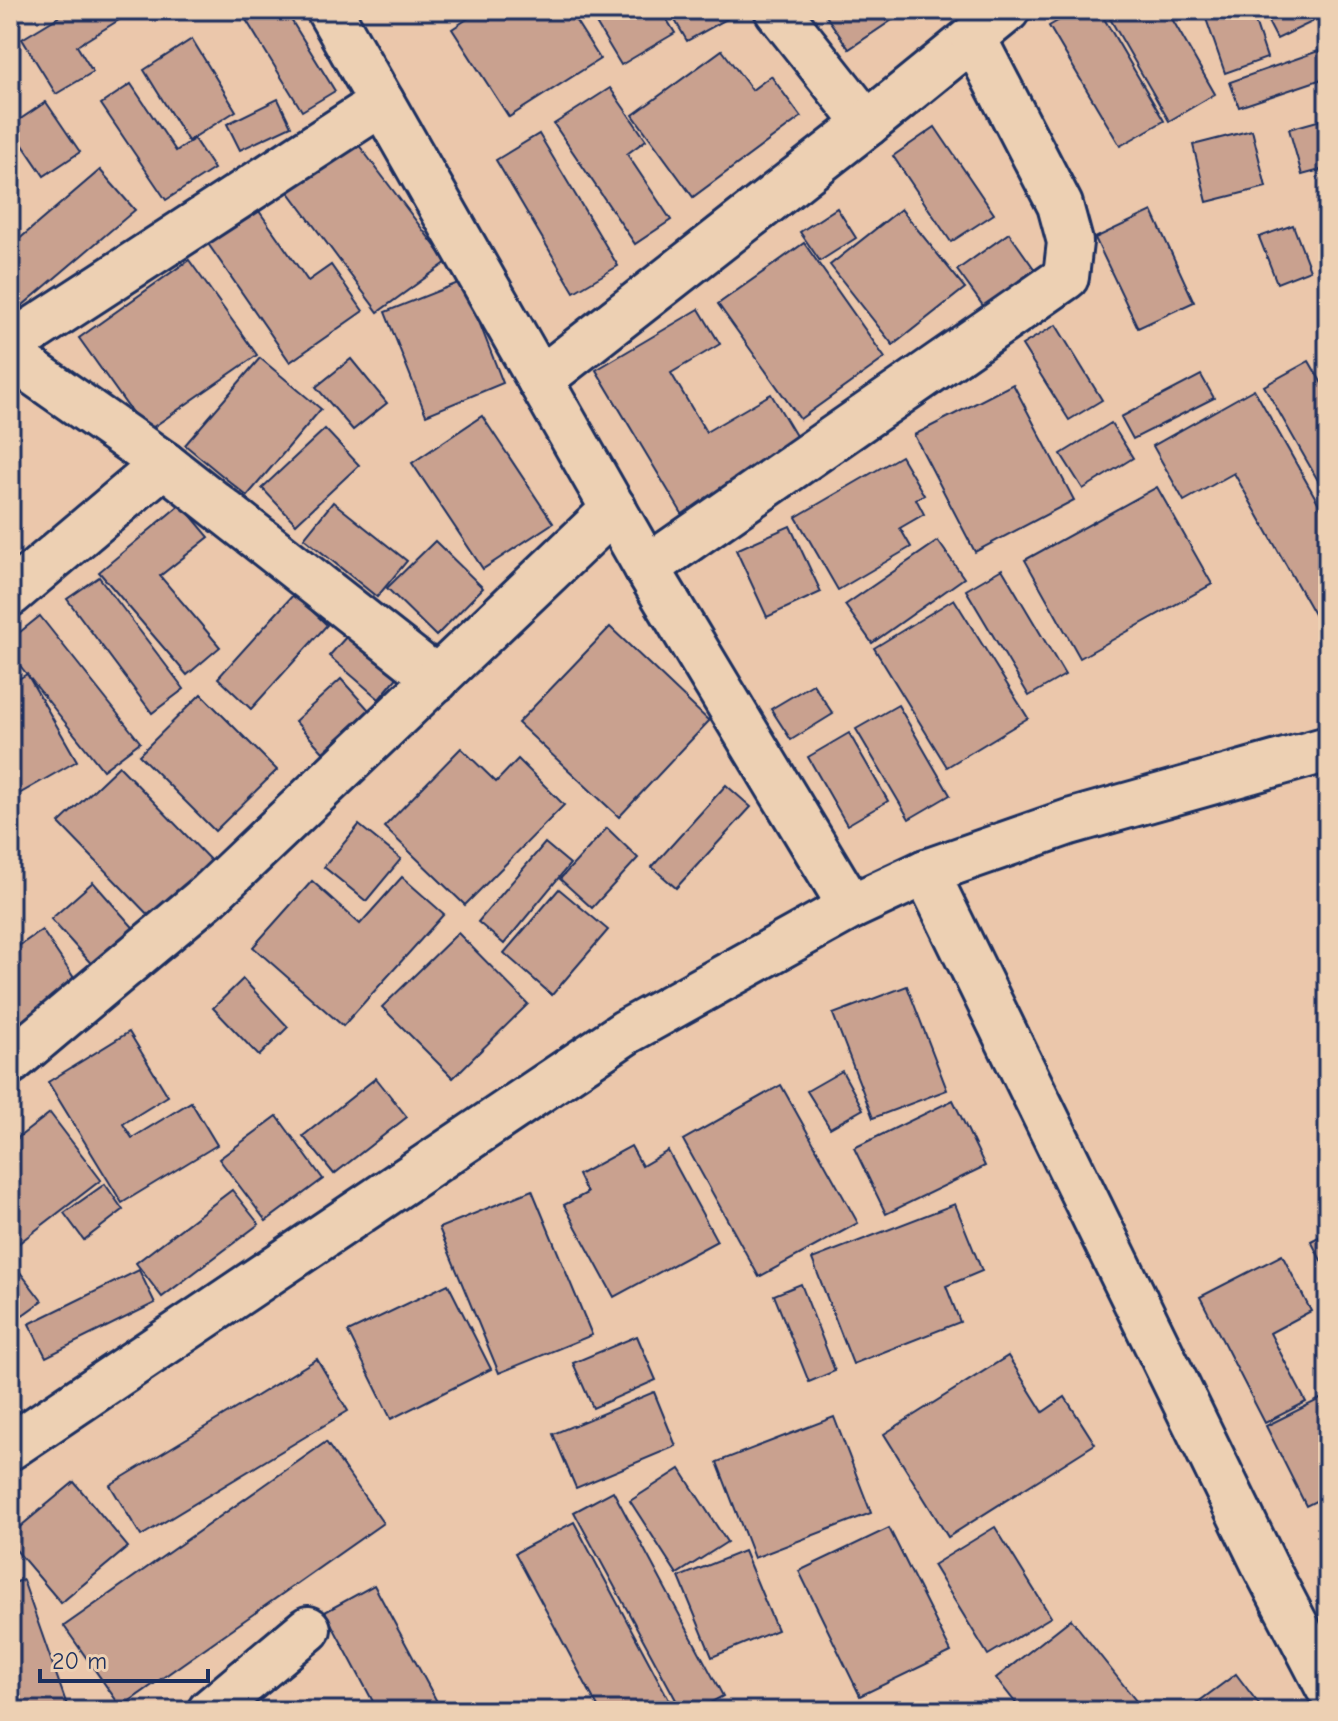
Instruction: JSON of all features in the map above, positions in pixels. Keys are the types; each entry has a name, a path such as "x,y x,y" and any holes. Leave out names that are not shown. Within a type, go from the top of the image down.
{"street":[{"path":"329,10 647,568 851,907"},
{"path":"777,10 867,124"},
{"path":"540,380 867,124 1007,10"},
{"path":"647,568 1066,277 1070,242 1060,205 974,39"},
{"path":"10,345 382,103"},
{"path":"10,356 164,464 437,679"},
{"path":"10,594 164,464"},
{"path":"10,1062 210,894 614,509"},
{"path":"10,1447 626,1032 851,907 926,872 1069,822 1328,749"},
{"path":"926,872 1265,1566 1328,1687"},
{"path":"210,1711 308,1629"}],"building":[{"path":"70,10 135,10 77,46 93,72 56,94 22,39"},
{"path":"240,10 285,10 335,91 302,111"},
{"path":"481,10 569,10 600,59 509,117 452,29"},
{"path":"588,10 661,10 675,33 621,65"},
{"path":"669,10 733,10 736,14 687,41"},
{"path":"822,10 907,10 849,49"},
{"path":"1077,10 1099,10 1164,121 1120,146 1049,26"},
{"path":"1105,10 1167,10 1215,94 1169,121"},
{"path":"1203,10 1251,10 1267,58 1225,73"},
{"path":"1262,10 1307,10 1312,22 1277,39"},
{"path":"192,39 236,111 188,141 144,70"},
{"path":"1324,49 1328,77 1239,107 1230,82"},
{"path":"722,50 752,90 771,76 801,117 693,197 633,115"},
{"path":"131,84 176,151 194,139 214,169 166,200 101,104"},
{"path":"610,88 646,140 627,154 671,220 635,244 554,124"},
{"path":"10,92 17,104 10,109"},
{"path":"278,99 291,126 240,150 227,124"},
{"path":"46,102 80,152 44,176 10,126"},
{"path":"1328,118 1328,168 1302,175 1289,129"},
{"path":"935,127 994,214 951,242 893,156"},
{"path":"1252,130 1266,187 1207,202 1193,145"},
{"path":"349,132 447,262 378,312 282,183"},
{"path":"539,134 618,266 574,292 496,160"},
{"path":"10,156 20,169 10,178"},
{"path":"100,170 135,210 10,316 10,247"},
{"path":"252,201 308,281 331,265 363,311 290,362 202,235"},
{"path":"837,208 856,238 820,261 800,232"},
{"path":"901,209 965,288 893,345 830,265"},
{"path":"1152,211 1194,302 1138,328 1095,238"},
{"path":"1293,225 1310,270 1277,283 1259,237"},
{"path":"1009,233 1035,270 984,307 957,270"},
{"path":"804,243 885,358 800,419 718,304"},
{"path":"189,260 257,355 146,432 79,338"},
{"path":"463,281 503,383 426,415 385,312"},
{"path":"699,309 720,344 671,373 706,432 771,394 802,446 684,517 596,370"},
{"path":"1056,325 1102,400 1069,420 1022,345"},
{"path":"260,358 321,409 247,496 185,445"},
{"path":"351,359 387,403 353,430 316,387"},
{"path":"1309,361 1328,394 1328,498 1264,386"},
{"path":"1201,375 1214,398 1133,439 1121,417"},
{"path":"1013,384 1074,500 975,552 914,435"},
{"path":"1254,389 1328,520 1328,639 1234,473 1184,501 1153,446"},
{"path":"482,416 553,523 483,569 412,463"},
{"path":"1111,423 1133,458 1083,489 1061,454"},
{"path":"325,429 359,465 296,524 262,488"},
{"path":"901,456 924,495 916,499 924,514 900,528 911,547 838,590 796,517"},
{"path":"1157,487 1212,584 1080,658 1025,560"},
{"path":"333,502 407,561 377,597 304,538"},
{"path":"181,504 209,537 160,576 220,647 187,675 99,572"},
{"path":"790,526 821,592 767,617 736,550"},
{"path":"435,541 483,588 436,636 387,588"},
{"path":"938,541 964,578 872,643 845,605"},
{"path":"1002,569 1065,675 1029,696 966,590"},
{"path":"99,577 184,689 152,713 67,599"},
{"path":"294,594 327,625 251,709 218,678"},
{"path":"954,599 1028,718 947,767 874,648"},
{"path":"40,616 140,742 103,770 10,653 10,640"},
{"path":"356,626 405,668 379,699 329,656"},
{"path":"610,627 709,721 619,817 518,723"},
{"path":"27,674 77,761 10,799 10,684"},
{"path":"341,679 369,710 323,752 295,721"},
{"path":"813,684 833,714 791,740 771,709"},
{"path":"201,694 277,770 215,831 139,755"},
{"path":"898,705 950,795 909,819 856,729"},
{"path":"849,733 888,801 847,825 808,757"},
{"path":"461,748 496,782 518,759 564,805 465,905 384,827"},
{"path":"119,766 215,865 155,922 59,823"},
{"path":"726,785 751,807 676,888 652,867"},
{"path":"359,825 401,859 366,901 324,867"},
{"path":"607,828 638,858 592,908 560,879"},
{"path":"545,843 570,864 504,944 478,922"},
{"path":"402,877 444,914 343,1026 253,947 312,881 360,924"},
{"path":"93,882 138,933 96,969 51,919"},
{"path":"559,889 608,930 552,995 504,953"},
{"path":"42,930 80,987 10,1035 10,952"},
{"path":"458,933 528,1004 453,1078 382,1007"},
{"path":"243,979 288,1027 259,1056 213,1008"},
{"path":"907,986 947,1090 873,1118 833,1014"},
{"path":"129,1032 168,1096 123,1124 132,1138 191,1102 217,1145 122,1203 48,1082"},
{"path":"842,1071 863,1109 830,1128 807,1091"},
{"path":"376,1078 407,1117 334,1174 303,1136"},
{"path":"781,1085 858,1223 759,1277 683,1140"},
{"path":"953,1100 985,1166 886,1214 854,1148"},
{"path":"50,1113 101,1180 10,1250 10,1144"},
{"path":"277,1116 323,1179 266,1221 219,1159"},
{"path":"631,1146 642,1166 668,1151 717,1241 614,1297 564,1205 587,1193 578,1175"},
{"path":"105,1184 123,1210 84,1240 64,1213"},
{"path":"232,1190 259,1224 162,1297 136,1263"},
{"path":"532,1190 592,1335 499,1373 439,1228"},
{"path":"955,1204 982,1271 946,1286 960,1322 853,1364 812,1259"},
{"path":"1328,1232 1328,1274 1311,1241"},
{"path":"1282,1255 1311,1311 1270,1333 1306,1402 1265,1423 1200,1297"},
{"path":"10,1259 42,1301 10,1324"},
{"path":"139,1270 155,1303 46,1357 29,1324"},
{"path":"448,1284 491,1369 391,1419 348,1332"},
{"path":"801,1284 835,1371 809,1382 774,1295"},
{"path":"637,1336 656,1380 593,1408 573,1363"},
{"path":"1008,1356 1043,1412 1065,1397 1095,1444 948,1537 884,1434"},
{"path":"317,1359 348,1411 141,1536 110,1485"},
{"path":"654,1392 676,1446 576,1488 553,1434"},
{"path":"1328,1395 1328,1495 1306,1506 1266,1426"},
{"path":"834,1417 871,1513 754,1558 717,1462"},
{"path":"326,1442 383,1523 121,1707 64,1626"},
{"path":"680,1469 727,1542 677,1574 630,1501"},
{"path":"74,1482 128,1547 61,1603 10,1543 10,1535"},
{"path":"613,1491 723,1696 695,1711 682,1711 574,1512"},
{"path":"574,1522 675,1711 600,1711 515,1553"},
{"path":"995,1527 1051,1617 988,1655 933,1565"},
{"path":"889,1528 951,1652 860,1696 799,1571"},
{"path":"744,1551 777,1630 712,1657 679,1577"},
{"path":"23,1580 69,1711 10,1711 10,1584"},
{"path":"374,1585 442,1711 378,1711 325,1612"},
{"path":"1071,1619 1144,1711 1022,1711 996,1678"},
{"path":"1236,1674 1264,1711 1186,1711"}]}
